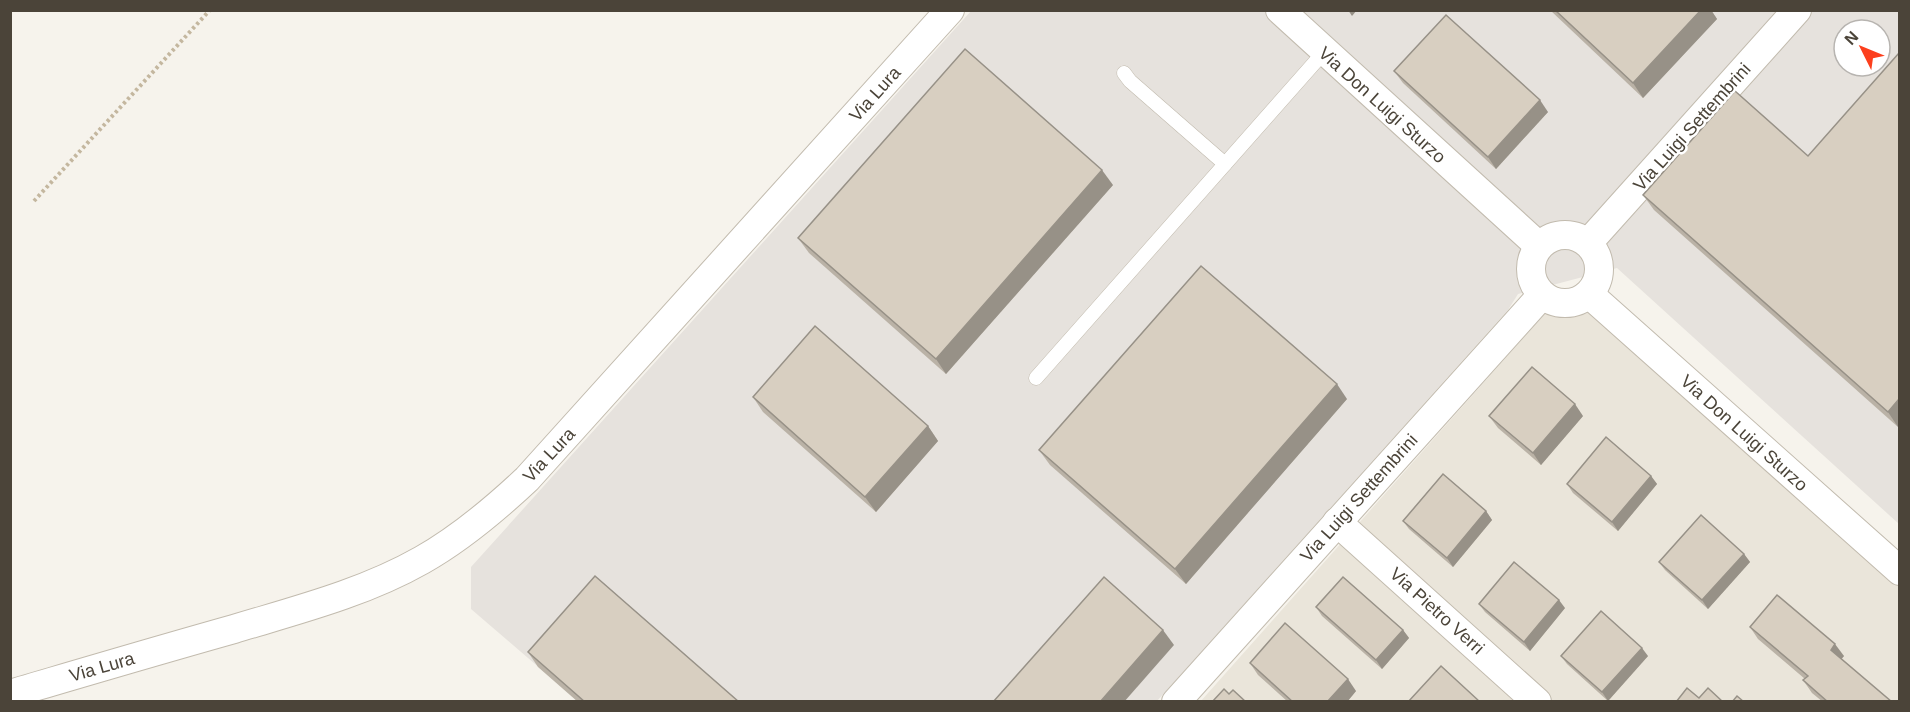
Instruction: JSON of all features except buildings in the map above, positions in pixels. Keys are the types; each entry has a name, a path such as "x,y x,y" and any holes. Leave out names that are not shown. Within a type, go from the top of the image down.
{"street":[{"name":"Via Lura","path":"10,694 312,606 382,580 421,561 455,540 487,516 527,479 950,10"},
{"name":"Via Don Luigi Sturzo","path":"1280,10 1539,246"},
{"name":"Via Luigi Settembrini","path":"1588,243 1797,10"},
{"path":"1569,235 1588,243 1595,252 1600,274 1589,294 1569,304 1554,303 1542,295 1531,276 1531,265 1539,246 1558,236 1569,235"},
{"name":"Via Don Luigi Sturzo","path":"1589,294 1899,571"},
{"name":"Via Luigi Settembrini","path":"1176,702 1337,522 1462,376 1542,295"},
{"name":"Via Pietro Verri","path":"1337,522 1537,702"}],"lane":[{"path":"1036,378 1324,52"},
{"path":"1124,72 1130,81 1225,164"}],"path":[{"path":"34,201 210,10"}],"shaded area":[{"path":"971,11 1899,11 1899,524 1617,268 1518,294 1508,310 1157,701 578,701 471,609 471,567"},
{"path":"1583,306 1899,584 1899,701 1200,702 1549,309 1569,312"}]}
